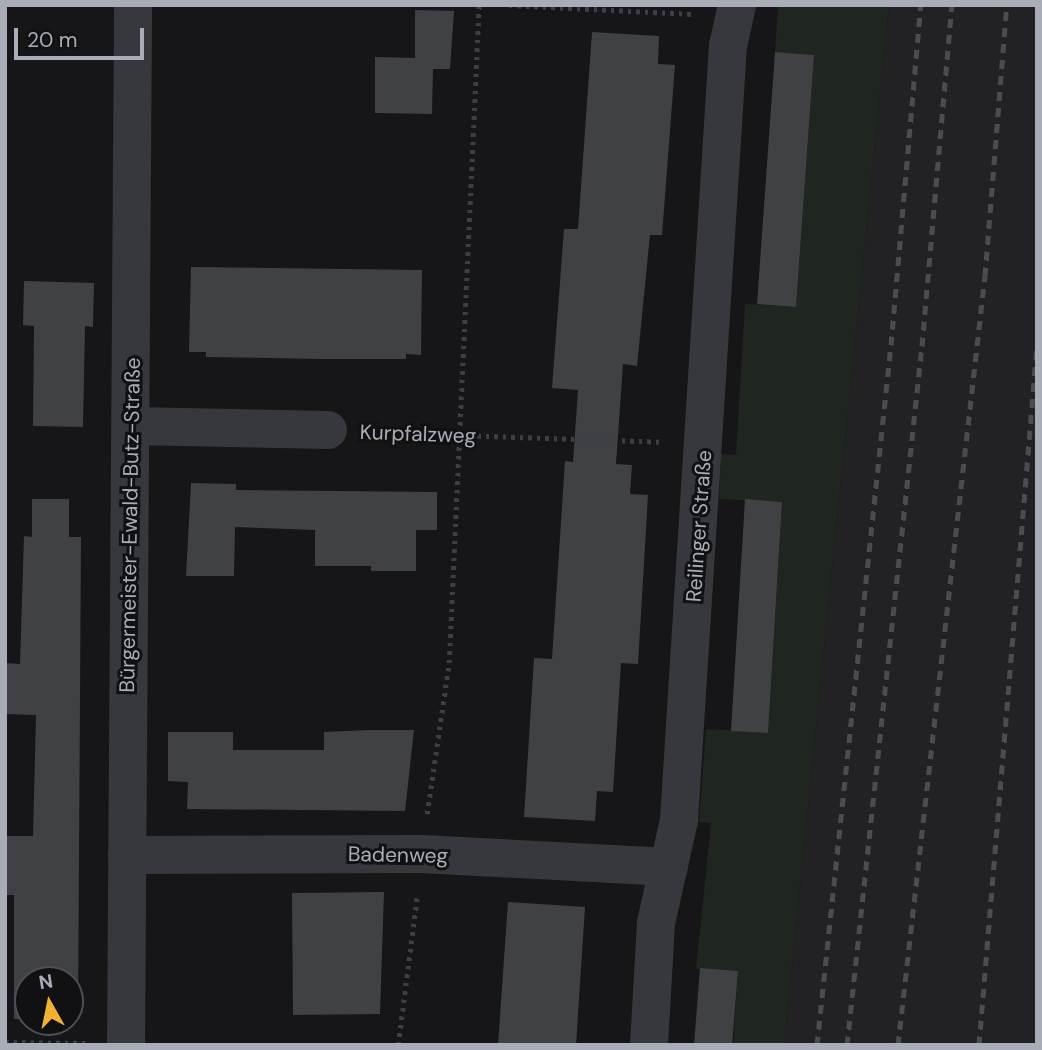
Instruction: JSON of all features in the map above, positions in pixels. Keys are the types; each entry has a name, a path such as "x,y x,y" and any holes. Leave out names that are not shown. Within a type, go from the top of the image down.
{"street":[{"name":"Bürgermeister-Ewald-Butz-Straße","path":"126,1044 133,5"},
{"name":"Reilinger Straße","path":"649,1045 656,923 679,820 728,46 736,11"},
{"path":"132,426 328,430"},
{"name":"Badenweg","path":"127,855 422,854 668,867"}],"path":[{"path":"398,1045 449,663 479,5"},
{"path":"509,5 736,11"},
{"name":"Kurpfalzweg","path":"328,430 704,443"},
{"path":"5,1042 126,1044"}],"shaded area":[{"path":"778,5 889,5 784,1045 733,1045 738,972 696,969 711,823 699,822 706,729 768,733 782,502 719,499 721,454 736,455 745,304 796,307 814,55 775,52"},
{"path":"889,5 1037,5 1037,1045 784,1045"}],"building":[{"path":"415,10 454,11 450,69 433,69 432,114 375,113 375,57 415,58"},
{"path":"592,32 659,36 658,64 675,65 662,235 650,235 637,366 623,364 616,464 632,465 630,494 648,495 638,664 621,663 613,792 597,791 595,821 524,817 534,658 552,659 565,461 573,462 578,390 552,388 564,229 578,229"},
{"path":"775,52 814,55 796,307 757,304"},
{"path":"191,267 422,270 421,355 406,354 406,359 321,359 206,357 206,352 189,352"},
{"path":"24,281 94,283 93,327 85,326 83,427 33,426 34,326 23,325"},
{"path":"191,483 236,484 236,490 437,492 437,530 416,530 416,571 371,571 371,566 315,566 315,530 235,527 234,576 186,576"},
{"path":"32,499 69,499 69,537 81,537 78,966 14,966 14,895 5,895 5,836 33,836 36,715 5,714 5,663 20,664 24,536 32,537"},
{"path":"745,499 782,502 768,733 731,731"},
{"path":"414,730 405,811 187,809 188,782 168,781 168,732 233,732 233,750 324,750 324,732"},
{"path":"384,892 380,1014 293,1015 292,893"},
{"path":"508,902 585,907 576,1045 498,1045"},
{"path":"700,968 738,971 732,1045 694,1045"}],"railway":[{"path":"817,1045 891,345 921,5"},
{"path":"847,1045 922,346 952,5"},
{"path":"898,1045 985,276 1007,5"},
{"path":"979,1045 1037,345"}]}
